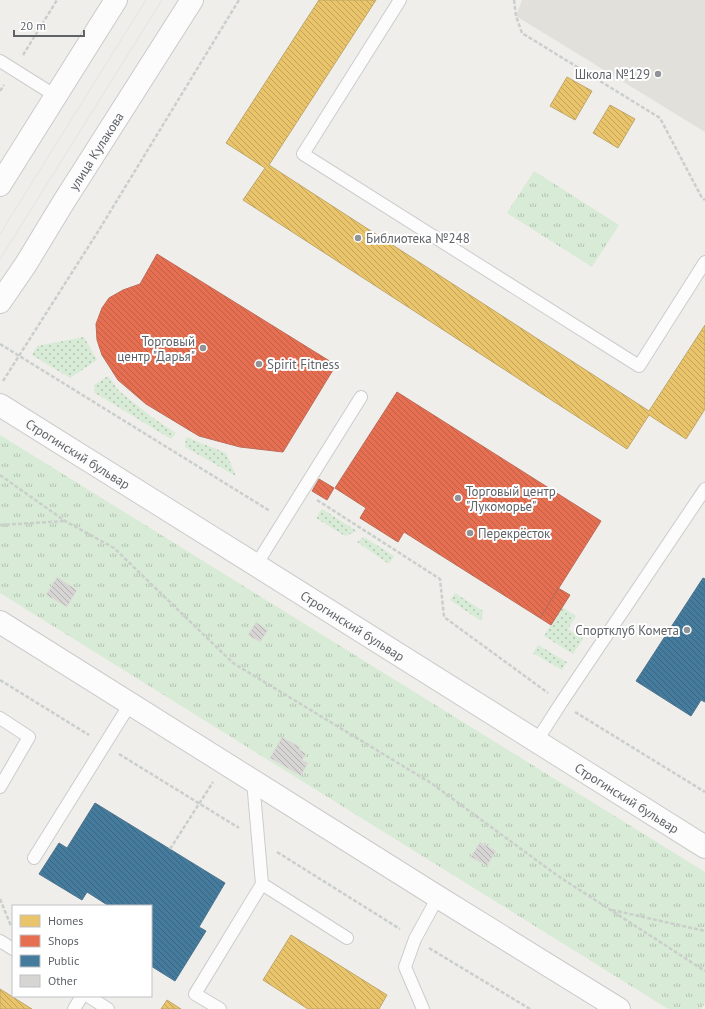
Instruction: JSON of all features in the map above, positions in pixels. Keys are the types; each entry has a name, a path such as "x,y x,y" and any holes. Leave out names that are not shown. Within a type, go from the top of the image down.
{"street":[{"name":"улица Кулакова","path":"0,302 26,264 192,0"},
{"path":"0,185 56,96 110,2"},
{"name":"Строгинский бульвар","path":"0,406 705,847"},
{"path":"0,418 23,419"},
{"path":"0,622 619,1009"}],"lane":[{"path":"400,0 303,154 639,366 705,262"},
{"path":"0,61 56,96"},
{"path":"256,565 361,397"},
{"path":"536,742 705,489"},
{"path":"34,858 130,704"},
{"path":"0,718 30,737 0,787"},
{"path":"220,1009 195,994 262,884 253,781"},
{"path":"262,884 347,938"},
{"path":"423,1009 405,967 415,939 438,897"},
{"path":"0,941 12,948"},
{"path":"74,1009 89,997 108,1009"}],"path":[{"path":"0,91 57,0"},
{"path":"3,381 18,355 99,230 239,0"},
{"path":"514,0 516,16 522,33 660,118 702,198 705,200"},
{"path":"0,344 284,520"},
{"path":"0,475 65,521 114,548 232,663 431,783 558,876 705,972"},
{"path":"312,497 440,579 444,617 561,703 705,792"},
{"path":"0,525 65,521"},
{"path":"170,849 225,763"},
{"path":"0,899 12,930"},
{"path":"610,910 705,931"}],"shaded area":[{"name":"Школа №129","path":"522,0 705,0 705,132 516,16"}],"green space":[{"path":"534,171 619,225 592,267 507,213"},
{"path":"84,337 97,360 70,378 32,355 37,346"},
{"path":"108,376 119,391 153,418 176,433 171,439 95,393 94,385"},
{"path":"0,435 705,872 705,1003 701,1009 668,1009 0,593"},
{"path":"186,437 226,453 236,476 185,447"},
{"path":"322,509 357,531 345,536 316,518"},
{"path":"364,537 394,556 389,564 357,542"},
{"path":"455,593 483,611 481,621 450,600"},
{"path":"562,607 576,616 568,629 583,639 573,654 544,636"},
{"path":"538,645 567,662 562,670 533,653"}],"building: Homes":[{"path":"319,0 376,0 269,165 649,411 705,325 705,409 686,439 649,415 627,449 243,200 265,168 226,143"},
{"path":"567,77 592,91 575,120 550,106"},
{"path":"610,105 635,119 618,148 593,133"},
{"path":"291,935 387,995 379,1009 308,1009 263,980"},
{"path":"0,989 32,1009 0,1009"},
{"path":"167,1000 181,1009 161,1009"}],"building: Shops":[{"name":"Торговый центр \"Дарья\"","path":"157,254 336,365 283,452 240,447 199,436 146,404 118,380 102,355 97,340 96,324 102,308 109,298 123,290 140,284"},
{"name":"Торговый центр \"Лукоморье\"","path":"397,392 601,521 540,618 404,532 398,542 360,518 366,508 335,488"},
{"path":"319,479 334,488 327,500 312,491"},
{"path":"558,588 570,595 551,625 540,618"}],"building: Public":[{"name":"Спортклуб Комета","path":"703,578 705,579 705,702 701,700 691,716 636,681"},
{"path":"95,803 225,883 199,927 206,931 175,981 152,967 152,905 107,905 87,892 82,900 39,874 59,843 67,848"}],"building: Other":[{"path":"57,577 77,590 67,607 46,595"},
{"path":"256,622 268,630 260,642 248,635"},
{"path":"282,737 300,747 299,749 306,754 302,760 308,763 301,776 270,758"},
{"path":"480,842 496,851 487,866 471,857"}],"tram line":[{"path":"0,234 146,0"},
{"path":"0,259 162,0"}],"place":[{"name":"Школа №129","path":"658,74"},
{"name":"Библиотека №248","path":"358,238"},
{"name":"Торговый центр \"Дарья\"","path":"203,348"},
{"name":"Spirit Fitness","path":"259,364"},
{"name":"Торговый центр \"Лукоморье\"","path":"458,498"},
{"name":"Перекрёсток","path":"470,533"},
{"name":"Спортклуб Комета","path":"687,630"}]}
